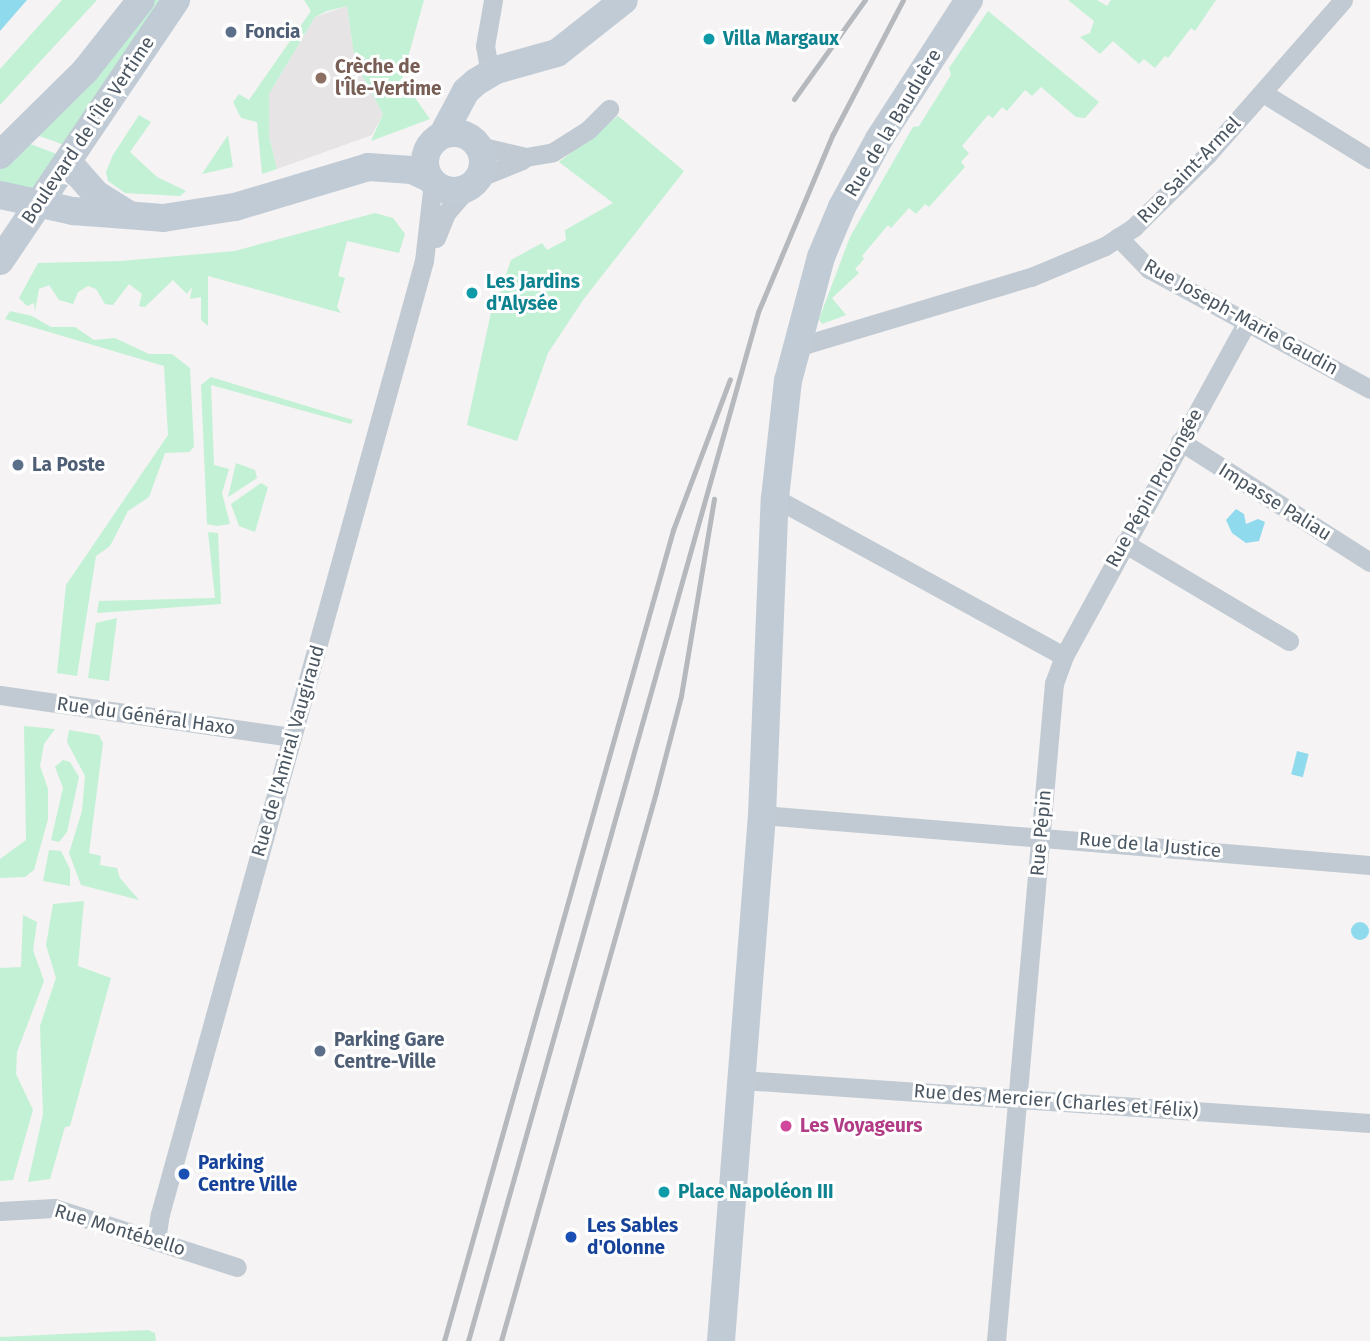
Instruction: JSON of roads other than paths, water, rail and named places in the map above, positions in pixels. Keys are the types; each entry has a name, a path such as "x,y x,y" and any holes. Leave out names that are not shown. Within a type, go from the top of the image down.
{"street":[{"name":"Boulevard de l'Île Vertime","path":"0,155 85,71 141,0"},
{"name":"Boulevard de l'Île Vertime","path":"0,261 176,0"},
{"path":"473,183 483,161 476,143 473,108 487,77 485,46 493,0"},
{"path":"431,180 424,161 466,91 487,77 557,53 624,0"},
{"name":"Rue de la Bauduère","path":"721,1341 762,815 775,498 795,343 811,290 860,171 970,0"},
{"name":"Rue Saint-Armel","path":"795,343 807,344 1031,277 1066,265 1118,237 1164,199 1263,93 1343,0"},
{"path":"1263,93 1370,159"},
{"path":"0,195 37,205 163,218 235,207 350,170 390,167 431,180 450,191 526,158 567,145 609,109"},
{"path":"350,170 376,153 459,133 476,143 526,158"},
{"path":"68,162 96,194 127,214"},
{"name":"Rue de l'Amiral Vaugiraud","path":"424,261 431,180"},
{"name":"Rue de l'Amiral Vaugiraud","path":"156,1241 160,1214 424,261 446,213 473,183"},
{"name":"Rue Joseph-Marie Gaudin","path":"1118,237 1149,270 1370,389"},
{"name":"Rue Pépin Prolongée","path":"1064,656 1247,322"},
{"name":"Impasse Paliau","path":"1180,441 1370,562"},
{"path":"775,498 1064,656"},
{"path":"1124,543 1289,641"},
{"name":"Rue Pépin","path":"996,1341 1054,683 1064,656"},
{"name":"Rue du Général Haxo","path":"0,695 291,737"},
{"name":"Rue de la Justice","path":"762,815 1370,865"},
{"name":"Rue des Mercier (Charles et Félix)","path":"741,1080 1370,1123"},
{"name":"Rue Montébello","path":"0,1211 54,1208 237,1267"}],"water":[{"path":"0,0 27,0 0,31"},
{"path":"1236,509 1244,514 1246,524 1258,519 1265,522 1259,541 1246,543 1232,533 1226,520"},
{"path":"1297,751 1309,754 1303,777 1291,774"},
{"path":"1356,922 1364,922 1369,931 1367,938 1356,940 1351,935 1351,927"}],"railway":[{"path":"794,99 865,0"},
{"path":"468,1341 758,312 833,134 903,0"},
{"path":"444,1341 673,530 730,379"},
{"path":"501,1341 681,696 714,499"}],"place":[{"name":"Foncia","path":"231,32"},
{"name":"Villa Margaux","path":"709,39"},
{"name":"Crèche de l'Île-Vertime","path":"321,78"},
{"name":"Les Jardins d'Alysée","path":"472,293"},
{"name":"La Poste","path":"18,465"},
{"name":"Parking Gare Centre-Ville","path":"320,1051"},
{"name":"Les Voyageurs","path":"786,1126"},
{"name":"Parking Centre Ville","path":"184,1174"},
{"name":"Place Napoléon III","path":"664,1192"},
{"name":"Les Sables d'Olonne","path":"571,1237"}]}
